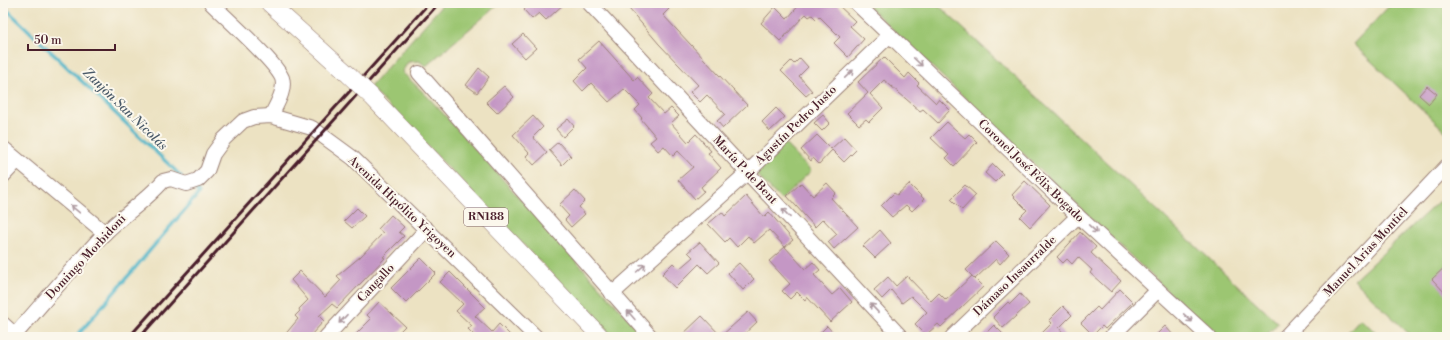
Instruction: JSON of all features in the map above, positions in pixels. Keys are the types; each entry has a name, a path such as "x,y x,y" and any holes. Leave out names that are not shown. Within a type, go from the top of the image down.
{"main road":[{"name":"RN188","path":"269,3 371,96 601,337"}],"street":[{"path":"211,3 271,62 282,78 281,94 271,116"},
{"name":"María P. de Bent","path":"589,3 901,337"},
{"name":"Coronel José Félix Bogado","path":"856,3 1078,216 1209,337"},
{"name":"Agustín Pedro Justo","path":"612,294 748,172 890,35"},
{"path":"419,73 650,337"},
{"name":"Domingo Morbidoni","path":"14,336 105,234 130,210 155,190 163,181 171,179 186,184 198,180 207,171 213,154 224,139 243,121 254,117 271,116"},
{"name":"Avenida Hipólito Yrigoyen","path":"271,116 312,128 353,158 427,229 533,336"},
{"path":"3,148 105,234"},
{"path":"3,176 17,160"},
{"name":"Manuel Arias Montiel","path":"1285,337 1447,166"},
{"name":"Dámaso Insaurralde","path":"952,337 1078,216"},
{"name":"Cangallo","path":"326,337 427,229"},
{"path":"1111,337 1158,290"},
{"path":"3,324 14,336"}],"green space":[{"path":"444,3 500,3 426,66 419,61 408,62 402,72 429,98 645,337 613,337 370,87"},
{"path":"865,3 936,3 1278,323 1265,337 1216,337"},
{"path":"1392,3 1447,3 1447,133 1353,44"},
{"path":"784,143 811,171 781,200 754,172"},
{"path":"1439,201 1447,209 1447,337 1412,337 1354,280"},
{"path":"1360,319 1382,337 1352,337 1348,332"}],"building":[{"path":"530,3 565,3 546,20 539,13 532,19 524,10"},
{"path":"624,3 663,3 669,9 663,15 747,105 723,128 717,121 725,114 707,95 700,102 690,92 698,85 659,44"},
{"path":"801,3 836,3 855,21 850,26 864,39 848,57 834,43 840,37 819,16 816,19 812,15 809,17 806,14 780,41 761,23 775,7 787,19"},
{"path":"523,34 536,48 525,58 512,44"},
{"path":"599,41 634,80 637,77 653,94 649,98 664,114 671,108 679,116 671,123 688,142 696,134 711,151 708,153 721,168 701,187 704,191 695,199 678,180 693,167 678,151 673,156 664,146 658,151 650,142 656,137 635,110 640,105 624,89 609,102 591,83 583,91 574,81 587,68 579,59"},
{"path":"884,57 905,78 909,73 919,83 917,85 936,103 939,99 950,110 938,123 923,109 920,111 884,80 870,94 883,108 869,122 866,119 859,125 847,113 868,93 858,82"},
{"path":"800,58 808,67 799,76 812,91 806,96 781,71 791,61 794,64"},
{"path":"479,68 489,77 477,93 466,85"},
{"path":"504,86 514,97 497,113 486,102"},
{"path":"1427,86 1437,94 1429,104 1419,95"},
{"path":"776,108 785,117 770,131 762,122"},
{"path":"823,115 830,123 822,131 814,123"},
{"path":"533,116 543,127 533,137 547,153 534,165 526,156 529,153 513,135"},
{"path":"568,119 574,126 563,137 556,129"},
{"path":"947,122 965,138 969,134 977,142 954,166 946,158 949,155 931,138"},
{"path":"817,135 831,149 844,137 856,150 844,162 832,150 819,164 813,158 811,161 801,150"},
{"path":"558,142 571,156 562,165 549,150"},
{"path":"993,164 1003,174 995,182 985,173"},
{"path":"1025,181 1050,205 1030,227 1020,217 1027,210 1012,195"},
{"path":"801,183 813,196 827,183 836,193 831,198 858,227 834,249 828,242 837,234 823,219 815,227 787,196"},
{"path":"909,184 924,199 912,211 906,205 892,217 881,206 894,193 897,195"},
{"path":"965,185 976,195 962,210 951,199"},
{"path":"575,190 585,201 579,207 585,214 571,227 565,220 569,216 559,205"},
{"path":"746,196 764,217 769,212 793,240 785,247 769,230 754,243 748,236 737,247 729,238 725,242 708,224 722,212 725,216"},
{"path":"357,208 365,216 352,228 344,221"},
{"path":"391,215 404,227 399,232 404,236 383,257 385,258 337,308 332,304 319,316 324,321 309,337 283,337 298,319 295,316 300,311 299,309 308,300 291,280 300,271 325,297 341,280 337,276 360,257 383,233 378,229"},
{"path":"880,230 891,243 875,258 863,246"},
{"path":"1080,232 1096,247 1091,253 1121,281 1111,292 1090,273 1092,270 1078,257 1072,264 1067,259 1063,263 1057,257"},
{"path":"996,241 1009,254 1000,264 996,259 975,279 966,270"},
{"path":"700,242 719,263 708,273 699,264 675,288 662,274 673,263 679,269 693,257 688,252"},
{"path":"785,247 805,269 813,262 820,270 814,275 832,295 840,288 852,302 830,322 807,297 805,300 797,292 790,299 782,291 790,284 769,261"},
{"path":"421,258 436,273 406,303 391,288"},
{"path":"739,263 754,279 743,290 728,273"},
{"path":"1447,265 1447,295 1432,279"},
{"path":"450,272 485,307 475,316 492,332 499,324 512,337 476,337 468,329 472,326 456,311 463,304 440,282"},
{"path":"907,276 931,301 939,293 946,300 972,276 983,287 941,327 938,324 926,335 915,324 927,312 911,296 902,303 891,290 882,299 874,290 888,277 896,286"},
{"path":"1120,289 1133,302 1105,329 1102,326 1093,335 1081,323 1097,307 1100,310"},
{"path":"1020,294 1029,304 1003,328 993,317 1008,302 1010,304"},
{"path":"379,302 405,326 394,337 353,337 371,319 367,315"},
{"path":"1063,306 1072,315 1059,328 1067,337 1038,337 1052,323 1049,320"},
{"path":"748,312 757,322 741,337 680,337 702,316 721,336"},
{"path":"994,325 1006,337 982,337"},
{"path":"827,326 837,337 816,337"},
{"path":"1165,326 1175,337 1154,337"}],"waterway":[{"name":"Zanjón San Nicolás","path":"3,6 181,176"},
{"name":"Zanjón San Nicolás","path":"76,337 199,193 196,190"}],"railway":[{"path":"129,337 429,3"},
{"path":"140,337 439,3"}]}
